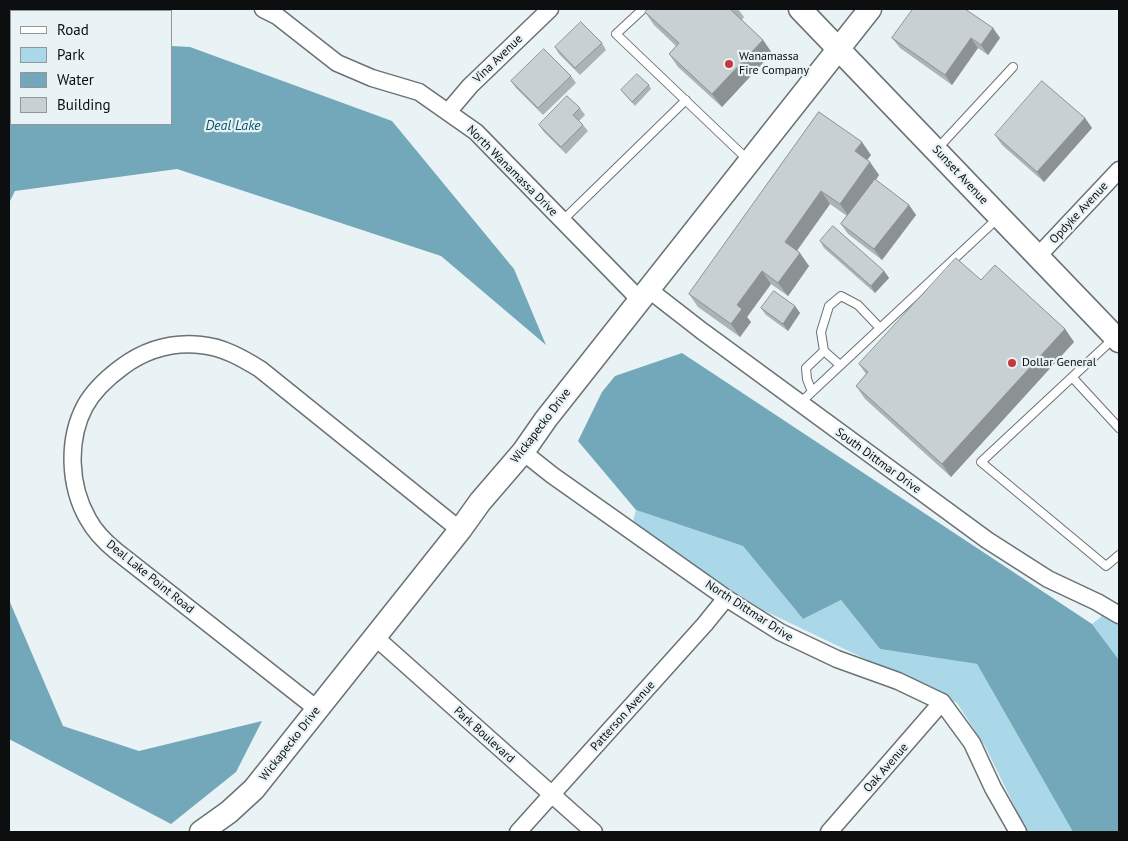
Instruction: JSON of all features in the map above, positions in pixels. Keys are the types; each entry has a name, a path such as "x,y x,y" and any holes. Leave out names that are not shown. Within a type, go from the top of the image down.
{"street":[{"name":"North Wanamassa Drive","path":"263,9 277,16 337,63 372,78 419,92 476,132 562,221 644,295"},
{"name":"Vina Avenue","path":"448,112 470,86 550,9"},
{"name":"Sunset Avenue","path":"800,9 1117,339"},
{"name":"Wickapecko Drive","path":"201,832 229,812 254,789 460,530 480,502 523,452 546,418 870,9"},
{"name":"Opdyke Avenue","path":"1038,256 1119,170"},
{"name":"South Dittmar Drive","path":"644,295 702,331 987,540 1048,579 1097,602 1119,616"},
{"name":"Deal Lake Point Road","path":"317,709 116,551 89,521 81,505 74,474 72,446 85,406 94,392 109,377 131,360 156,349 177,345 201,345 218,348 237,355 260,369 460,530"},
{"name":"North Dittmar Drive","path":"523,452 552,475 726,598 780,632 837,660 898,681 942,702 972,743 993,788 1018,832"},
{"name":"Patterson Avenue","path":"518,832 705,624 726,598"},
{"name":"Park Boulevard","path":"375,637 594,832"},
{"name":"Oak Avenue","path":"829,832 942,702"}],"lane":[{"path":"643,9 616,34 749,161"},
{"path":"937,150 1013,67"},
{"path":"562,221 686,100"},
{"path":"800,404 999,216"},
{"path":"840,366 824,351 820,332 829,306 841,296 858,305 880,328"},
{"path":"1117,339 1072,377 981,462 1106,566 1119,554"},
{"path":"812,392 807,379 806,368 824,351"},
{"path":"1072,377 1119,428"}],"green space":[{"path":"636,510 743,546 803,619 841,600 880,649 977,664 1073,832 1027,832 986,748 957,703 763,610 632,526"},
{"path":"1119,603 1119,660 1092,624"}],"water":[{"name":"Deal Lake","path":"9,37 10,125 172,125 172,46 190,47 392,121 514,269 546,345 441,256 177,169 15,191 9,203"},
{"path":"682,353 1092,624 1119,660 1119,832 1073,832 977,664 880,649 841,600 803,619 743,546 636,510 578,441 602,392 615,376"},
{"path":"9,600 63,726 139,751 262,721 236,772 171,824 9,739"}],"building":[{"path":"648,9 730,9 763,40 712,94 669,54 679,43 645,12"},
{"path":"913,9 965,9 993,28 981,45 971,38 945,75 892,38"},
{"path":"581,22 602,43 575,68 555,47"},
{"path":"544,49 571,76 538,108 511,81"},
{"path":"637,74 649,85 632,102 621,90"},
{"path":"1042,81 1085,118 1037,172 995,135"},
{"path":"567,96 580,108 573,115 583,125 561,147 539,125"},
{"path":"819,112 862,142 855,151 870,162 840,204 821,191 785,242 800,253 778,283 762,271 737,305 742,309 731,324 689,294"},
{"path":"875,179 909,205 874,249 841,224"},
{"path":"833,226 884,271 871,286 820,241"},
{"path":"956,258 981,280 995,265 1065,329 942,464 856,386 868,372 859,364"},
{"path":"774,291 795,306 783,324 761,308"}],"place":[{"name":"Wanamassa Fire Company","path":"729,64"},
{"name":"Dollar General","path":"1012,363"}]}
